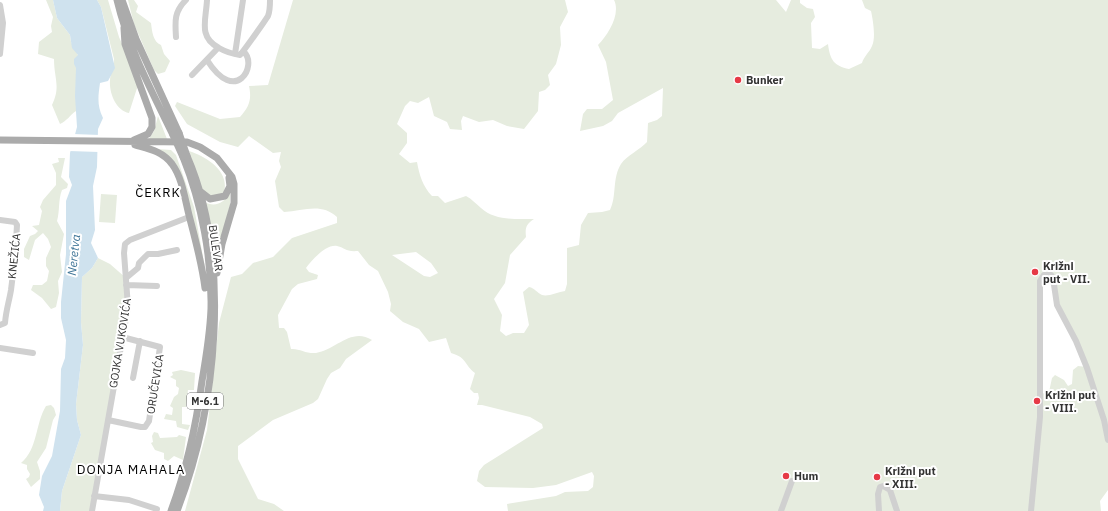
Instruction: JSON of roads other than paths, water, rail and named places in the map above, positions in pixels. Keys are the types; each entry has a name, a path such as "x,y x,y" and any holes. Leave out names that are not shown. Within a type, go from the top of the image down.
{"main road":[{"name":"BULEVAR","path":"117,0 124,24 145,75 176,134 185,156 205,241 211,309 209,330 195,432 185,470 171,511"},
{"path":"122,0 136,39 176,134"},
{"path":"124,24 125,44 152,118 152,127 148,134 128,142"},
{"name":"M-6.1","path":"0,140 187,142 195,144 217,158 227,170 234,184 235,196 222,244 215,287 215,320 206,396 192,464 177,511"},
{"name":"M-6.1","path":"128,142 154,150 172,164 179,178 203,270 209,330"},
{"path":"185,156 200,192 209,236 215,287"},
{"path":"200,192 210,199 225,196 230,186 227,170"}],"street":[{"path":"176,37 174,18 176,12 186,0"},
{"path":"206,0 205,34 207,40 218,48 240,55 244,52 251,39 268,16 270,0"},
{"path":"235,54 243,0"},
{"path":"0,5 3,24 0,54"},
{"path":"192,74 218,48"},
{"path":"206,60 212,69 221,77 230,83 236,82 240,80 248,68 248,60 244,52"},
{"name":"GOJKA VUKOVIĆA","path":"92,511 128,307 124,254 127,241 189,218"},
{"name":"KNEŽIĆA","path":"0,220 15,222 17,225 11,291 6,307 5,323 0,325"},
{"path":"126,278 138,268 139,263 146,256 178,250"},
{"path":"1031,511 1040,417 1040,281 1044,275 1050,275 1053,278 1058,306 1076,341 1087,368 1104,420 1108,440"},
{"path":"126,285 157,286"},
{"name":"ORUČEVIĆA","path":"108,420 141,427 148,424 161,350 158,346 122,337"},
{"name":"ORUČEVIĆA","path":"133,378 140,341"},
{"path":"0,348 33,353"},
{"path":"781,511 792,481"},
{"path":"879,511 878,491 880,487 883,486 890,490 897,511"},
{"path":"94,496 129,500 157,509"}],"water":[{"name":"Neretva","path":"53,0 97,0 101,7 115,68 108,81 100,83 98,101 103,118 98,129 97,167 93,186 95,230 91,243 98,258 92,268 82,277 81,322 83,345 76,404 77,420 81,435 62,491 60,511 43,511 44,507 39,495 42,476 52,456 60,411 61,369 65,358 66,340 61,318 61,302 66,254 66,201 72,185 69,177 70,153 77,127 75,96 76,68 74,59 78,55 72,48 70,35 57,18"}],"place":[{"name":"Bunker","path":"738,80"},
{"name":"Križni put - VII.","path":"1035,272"},
{"name":"Križni put - VIII.","path":"1037,401"},
{"name":"Hum","path":"786,476"},
{"name":"Križni put - XIII.","path":"877,477"}],"district":[{"name":"ČEKRK","path":"158,192"},
{"name":"DONJA MAHALA","path":"131,469"}]}
